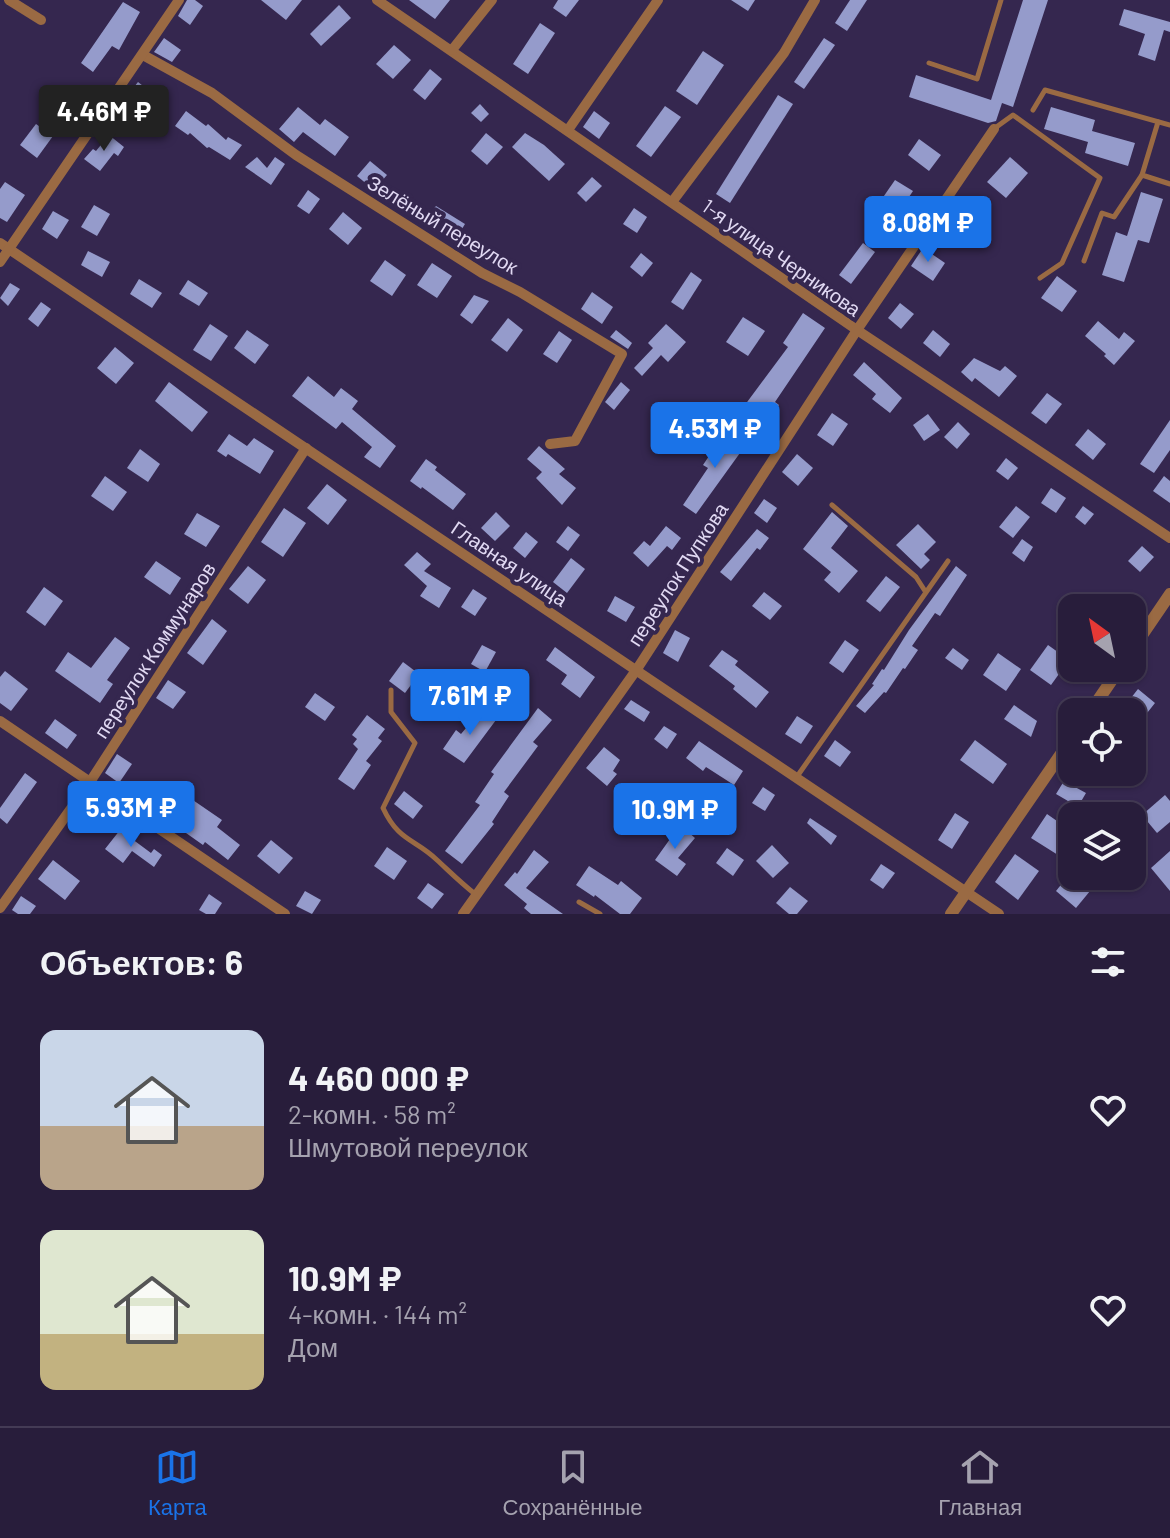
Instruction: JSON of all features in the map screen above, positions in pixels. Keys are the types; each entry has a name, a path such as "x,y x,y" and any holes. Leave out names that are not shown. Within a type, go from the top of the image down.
{"street":[{"path":"9,0 41,20"},
{"path":"0,262 4,246 143,55 179,0"},
{"name":"1-я улица Черникова","path":"377,0 857,330 1170,538"},
{"path":"452,50 492,0"},
{"path":"568,130 658,0"},
{"path":"672,202 784,53 815,0"},
{"name":"Зелёный переулок","path":"143,55 212,93 296,155 482,273 520,292 622,354 575,441 550,444"},
{"name":"переулок Пупкова","path":"463,914 637,669 857,330 994,129"},
{"name":"Главная улица","path":"4,246 999,914"},
{"name":"переулок Коммунаров","path":"0,908 90,782 306,448"},
{"path":"1146,629 1170,594"},
{"path":"0,721 285,914"},
{"path":"951,914 1058,758"}],"lane":[{"path":"929,63 977,79 1001,0"},
{"path":"1033,110 1045,90 1170,125"},
{"path":"994,129 1013,115 1100,178 1062,263 1040,278"},
{"path":"1084,261 1102,213 1114,217 1142,175 1158,122"},
{"path":"1142,175 1170,184"},
{"path":"832,505 916,577 925,591"},
{"path":"795,778 948,561"},
{"path":"391,690 391,712 415,743 383,808 392,827 435,858 476,894"},
{"path":"579,902 600,914"}],"building":[{"path":"187,0 195,0 203,6 190,25 178,16"},
{"path":"261,0 302,0 286,20"},
{"path":"409,0 450,0 435,19"},
{"path":"558,0 579,0 566,17 553,8"},
{"path":"731,0 755,0 748,11"},
{"path":"850,0 867,0 847,31 835,23"},
{"path":"1023,0 1048,0 1013,107 1002,103 996,121 988,123 909,97 916,75 991,100"},
{"path":"123,2 140,12 119,50 112,46 93,72 81,63"},
{"path":"339,5 351,18 321,46 310,34"},
{"path":"1124,9 1170,22 1170,32 1164,30 1155,61 1138,55 1145,34 1119,25"},
{"path":"540,23 555,33 528,74 513,64"},
{"path":"164,38 181,50 172,62 154,52"},
{"path":"824,38 835,45 804,89 794,82"},
{"path":"394,45 411,60 393,79 376,64"},
{"path":"703,51 724,65 697,105 676,91"},
{"path":"430,69 442,79 425,100 413,90"},
{"path":"138,82 152,93 122,125 115,119"},
{"path":"64,94 74,103 63,115 53,106"},
{"path":"778,95 793,104 730,203 716,194"},
{"path":"480,104 489,114 481,122 471,113"},
{"path":"665,106 681,117 651,157 636,146"},
{"path":"298,107 320,125 325,119 349,137 335,156 303,132 294,142 279,129"},
{"path":"1051,107 1095,120 1092,131 1135,143 1128,166 1085,153 1088,142 1044,129"},
{"path":"186,111 226,140 228,137 242,145 230,160 175,126"},
{"path":"594,111 610,123 599,139 583,127"},
{"path":"36,124 53,136 37,158 20,145"},
{"path":"486,133 503,147 487,165 471,151"},
{"path":"525,133 565,164 549,181 512,147"},
{"path":"109,135 124,147 118,156 114,153 100,171 84,159 93,149 96,151"},
{"path":"919,139 941,155 929,171 908,155"},
{"path":"257,157 267,168 275,157 285,164 271,185 245,167"},
{"path":"1010,157 1028,173 1006,198 987,182"},
{"path":"370,161 387,175 374,190 357,176"},
{"path":"592,177 602,186 586,202 577,193"},
{"path":"895,180 913,191 886,231 868,219"},
{"path":"5,182 25,195 7,222 0,218 0,189"},
{"path":"308,190 320,199 309,214 297,206"},
{"path":"1141,192 1163,199 1149,243 1138,240 1124,282 1102,275 1116,232 1127,236"},
{"path":"961,198 978,210 966,227 949,215"},
{"path":"94,205 110,214 97,236 81,227"},
{"path":"436,206 465,224 454,242 423,222"},
{"path":"634,208 647,217 637,233 623,224"},
{"path":"53,211 69,220 57,239 42,229"},
{"path":"343,212 362,228 348,245 329,229"},
{"path":"863,243 875,252 851,284 839,275"},
{"path":"923,248 945,263 933,281 911,266"},
{"path":"88,251 110,262 102,277 81,265"},
{"path":"641,253 653,263 642,277 630,267"},
{"path":"502,259 513,267 507,274 496,266"},
{"path":"385,260 406,275 392,296 370,281"},
{"path":"432,263 452,276 437,298 417,285"},
{"path":"691,272 702,280 683,310 671,302"},
{"path":"1057,276 1077,291 1062,312 1041,298"},
{"path":"139,279 162,293 152,308 130,294"},
{"path":"188,280 208,293 199,306 179,294"},
{"path":"10,283 20,289 8,306 0,298"},
{"path":"592,292 613,307 602,324 581,309"},
{"path":"474,295 489,301 472,324 460,315"},
{"path":"41,302 51,309 38,327 28,319"},
{"path":"900,303 914,314 901,329 888,318"},
{"path":"803,313 825,328 775,402 779,405 759,433 736,417 788,347 783,343"},
{"path":"743,317 765,331 748,356 726,342"},
{"path":"508,318 523,330 507,352 491,340"},
{"path":"1098,321 1119,339 1124,332 1135,341 1114,365 1085,336"},
{"path":"210,324 228,336 211,361 193,350"},
{"path":"666,324 686,342 668,362 661,355 642,376 634,368 653,348 648,343"},
{"path":"247,330 269,345 255,364 234,348"},
{"path":"616,330 632,343 628,349 610,337"},
{"path":"933,330 950,344 940,357 923,343"},
{"path":"559,331 572,340 557,363 543,354"},
{"path":"115,347 134,363 116,384 97,368"},
{"path":"974,358 1000,371 1005,366 1017,376 999,397 975,378 972,382 961,372"},
{"path":"864,362 902,398 890,413 872,399 876,394 853,375"},
{"path":"308,376 334,397 341,388 358,401 352,409 396,446 380,468 364,457 372,447 342,422 336,429 292,396"},
{"path":"169,382 208,412 192,432 155,401"},
{"path":"621,382 630,390 614,410 605,402"},
{"path":"1047,393 1062,404 1046,424 1031,413"},
{"path":"832,413 848,424 833,446 817,435"},
{"path":"928,414 940,430 924,441 913,425"},
{"path":"1170,420 1170,450 1154,473 1140,464"},
{"path":"958,422 970,434 957,449 944,437"},
{"path":"1088,429 1106,444 1093,460 1075,445"},
{"path":"722,430 745,446 696,514 683,505 708,468 703,465"},
{"path":"229,434 247,446 254,438 274,451 260,474 228,454 226,457 217,451"},
{"path":"539,446 565,469 559,474 576,488 562,505 536,478 542,472 527,459"},
{"path":"140,449 160,464 148,482 127,468"},
{"path":"797,454 813,468 798,486 782,472"},
{"path":"1006,458 1018,468 1008,480 996,471"},
{"path":"426,459 466,494 453,510 410,481"},
{"path":"105,476 127,492 113,511 91,496"},
{"path":"1164,476 1170,481 1170,503 1153,491"},
{"path":"327,484 347,500 328,525 307,508"},
{"path":"1051,488 1066,498 1056,513 1041,503"},
{"path":"764,499 777,508 767,523 754,513"},
{"path":"1016,506 1030,517 1013,538 999,527"},
{"path":"1083,506 1094,514 1085,525 1075,517"},
{"path":"284,508 306,523 283,557 261,542"},
{"path":"496,512 510,526 495,541 481,528"},
{"path":"832,512 848,526 831,548 858,571 839,593 824,580 831,572 803,549"},
{"path":"197,513 220,526 206,547 184,534"},
{"path":"918,524 936,542 924,554 930,560 921,569 896,545"},
{"path":"568,526 580,535 568,551 556,542"},
{"path":"666,526 681,538 672,550 667,546 648,567 633,553 644,541 650,546"},
{"path":"757,529 769,538 731,581 720,572"},
{"path":"526,532 538,542 525,558 513,548"},
{"path":"1022,539 1033,547 1024,562 1012,553"},
{"path":"1142,546 1154,557 1140,572 1128,561"},
{"path":"417,552 431,564 424,571 451,588 439,608 420,596 427,586 404,565"},
{"path":"571,558 585,569 567,593 553,582"},
{"path":"156,561 181,578 170,595 144,577"},
{"path":"248,566 266,580 248,604 229,589"},
{"path":"956,566 967,575 940,616 935,613 912,646 918,650 905,669 865,713 856,706 874,685 882,669"},
{"path":"886,576 900,587 880,612 866,601"},
{"path":"44,587 63,601 45,626 26,612"},
{"path":"473,589 487,598 475,616 461,607"},
{"path":"764,592 782,606 770,620 752,606"},
{"path":"615,596 635,607 626,622 607,611"},
{"path":"212,619 227,631 203,665 187,653"},
{"path":"675,630 690,638 678,662 663,653"},
{"path":"115,637 130,648 107,680 113,684 100,703 55,671 68,652 91,668"},
{"path":"845,640 859,650 843,673 829,663"},
{"path":"482,645 496,652 485,672 471,664"},
{"path":"1048,645 1058,652 1058,675 1051,685 1030,670"},
{"path":"555,647 595,677 580,698 561,684 567,675 546,660"},
{"path":"953,648 969,660 962,670 945,658"},
{"path":"722,650 738,661 735,665 769,692 756,708 733,689 735,686 709,666"},
{"path":"998,653 1021,669 1006,691 983,675"},
{"path":"403,662 419,674 405,693 389,681"},
{"path":"5,671 28,689 11,711 0,703 0,677"},
{"path":"168,680 186,692 173,709 156,698"},
{"path":"438,685 454,696 436,720 421,708"},
{"path":"1138,689 1155,703 1146,714 1146,698 1131,698"},
{"path":"315,693 335,707 325,721 305,707"},
{"path":"631,700 650,712 644,722 624,709"},
{"path":"1014,705 1037,721 1031,737 1004,719"},
{"path":"538,708 552,720 533,742 538,746 504,792 509,796 492,822 494,824 462,864 445,851 480,805 475,802 494,774 491,772"},
{"path":"482,709 496,720 464,763 443,749 456,730 461,734"},
{"path":"367,715 385,729 378,738 382,741 366,761 371,765 354,790 338,779 358,749 353,744 357,739 352,735"},
{"path":"797,716 813,726 801,744 785,734"},
{"path":"55,719 77,735 67,749 45,733"},
{"path":"664,726 677,734 667,749 654,739"},
{"path":"835,740 851,752 840,767 824,756"},
{"path":"975,740 1007,764 993,784 960,760"},
{"path":"699,741 743,771 734,785 706,767 703,771 686,758"},
{"path":"604,747 620,760 613,771 617,774 607,786 586,768"},
{"path":"117,754 132,764 119,783 105,773"},
{"path":"25,773 37,782 7,824 0,818 0,808"},
{"path":"1061,786 1073,786 1086,793 1081,802 1067,802 1056,794"},
{"path":"763,787 775,795 765,811 752,803"},
{"path":"404,791 423,806 413,819 394,804"},
{"path":"1165,795 1170,801 1170,822 1157,833 1146,820 1146,812"},
{"path":"187,796 222,820 217,827 240,845 228,860 169,821"},
{"path":"955,813 969,822 952,849 938,840"},
{"path":"1047,814 1057,821 1058,855 1031,838"},
{"path":"810,818 837,836 831,845 807,823"},
{"path":"680,825 695,838 678,858 686,864 677,876 655,860"},
{"path":"120,830 151,853 154,849 162,855 154,867 132,851 123,863 105,849"},
{"path":"271,840 293,858 279,874 257,856"},
{"path":"772,845 789,863 773,878 756,861"},
{"path":"387,847 407,861 394,880 374,866"},
{"path":"727,848 744,860 733,876 716,863"},
{"path":"534,850 549,862 526,888 563,914 531,914 524,908 527,904 504,885 515,872 517,874"},
{"path":"1170,851 1170,891 1151,868"},
{"path":"1015,854 1039,871 1018,900 995,882"},
{"path":"53,860 80,881 65,900 38,879"},
{"path":"881,864 895,873 883,889 870,880"},
{"path":"589,866 618,885 621,881 642,898 630,914 620,914 576,885"},
{"path":"428,883 444,894 432,909 417,898"},
{"path":"790,887 808,901 797,914 789,914 776,903"},
{"path":"1058,888 1091,890 1076,908 1056,891"},
{"path":"305,891 321,900 312,914 296,906"},
{"path":"209,894 222,903 215,914 199,910"},
{"path":"21,896 36,906 30,914 18,914 12,910"}]}
